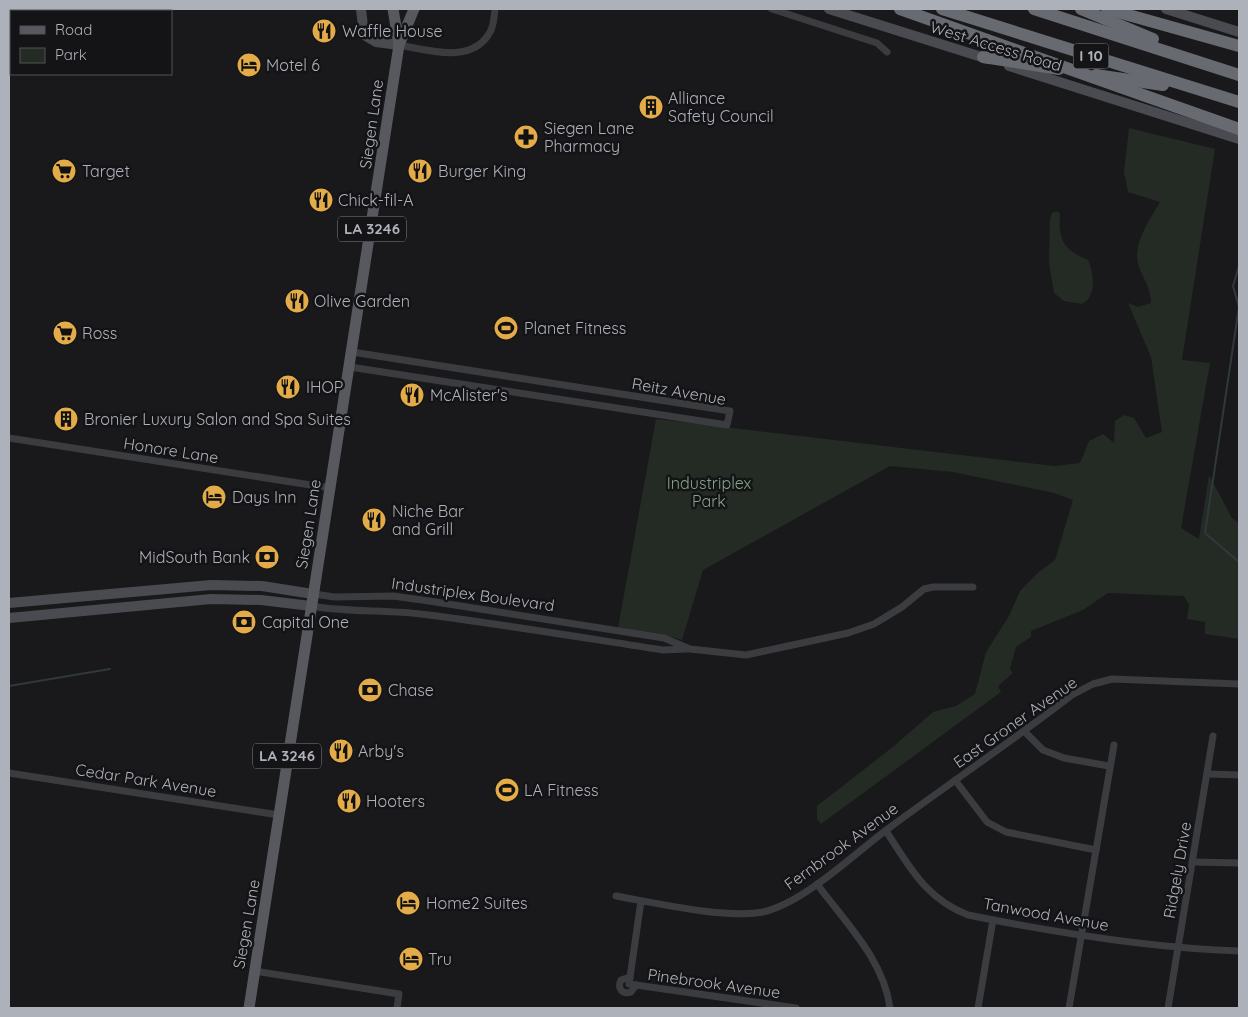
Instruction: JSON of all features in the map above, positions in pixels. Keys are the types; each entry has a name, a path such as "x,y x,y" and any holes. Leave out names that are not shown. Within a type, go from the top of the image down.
{"highway":[{"path":"900,9 1239,130"},
{"name":"I 10","path":"942,9 1239,102"},
{"name":"I 10","path":"1034,9 1239,74"},
{"path":"1081,9 1239,74"},
{"path":"1107,9 1239,46"},
{"path":"983,57 1202,91"}],"main road":[{"name":"Siegen Lane","path":"393,9 399,46"},
{"name":"Siegen Lane","path":"249,1008 399,46 414,9"}],"street":[{"path":"361,9 364,35 376,42 451,53 468,50 482,43 491,31 495,9"},
{"path":"772,9 876,43 887,52"},
{"name":"West Access Road","path":"829,9 1239,139"},
{"path":"1166,9 1239,32"},
{"name":"Reitz Avenue","path":"350,367 727,426 730,411 352,352"},
{"name":"Honore Lane","path":"9,438 330,488"},
{"name":"Industriplex Boulevard","path":"9,604 211,585 262,586 335,597 393,596 429,601 664,638 690,649"},
{"name":"Industriplex Boulevard","path":"9,618 211,599 261,600 333,610 427,614 663,650 690,649 736,656 780,648 874,624 896,611 924,589 934,587 973,587"},
{"name":"East Groner Avenue","path":"955,780 1024,732 1072,695 1093,684 1112,679 1239,684"},
{"path":"1024,732 1043,750 1064,758 1110,766"},
{"name":"Ridgely Drive","path":"1168,1008 1209,774 1213,736"},
{"path":"1069,1008 1114,746"},
{"name":"Cedar Park Avenue","path":"9,773 280,815"},
{"path":"1209,774 1239,775"},
{"path":"955,780 987,822 1006,832 1096,850"},
{"name":"Fernbrook Avenue","path":"616,896 733,914 763,912 786,903 817,884 955,780"},
{"name":"Tanwood Avenue","path":"886,831 925,886 948,907 968,915 1177,949 1239,951"},
{"path":"1193,862 1239,863"},
{"path":"817,884 880,971 888,990 890,1008"},
{"name":"Pinebrook Avenue","path":"640,901 632,982 796,1008"},
{"path":"978,1008 993,920"},
{"path":"254,971 399,994 397,1008"}],"green space":[{"name":"Industriplex Park","path":"1129,128 1215,149 1182,360 1210,363 1181,528 1199,539 1209,475 1232,518 1239,523 1239,639 1205,634 1205,622 1187,619 1189,605 1184,596 1108,593 1083,610 1031,631 1031,637 1016,647 1010,669 1013,673 998,686 1001,692 821,824 817,819 817,806 894,746 933,712 956,706 975,694 986,652 1009,616 1020,591 1040,571 1055,560 1073,500 1054,493 953,472 890,466 703,570 682,640 662,634 618,628 656,419 1054,466 1080,463 1089,441 1103,434 1114,443 1115,421 1124,415 1134,418 1146,438 1162,432 1151,357 1128,303 1138,307 1151,303 1149,288 1137,259 1139,242 1160,202 1128,192 1124,172"},
{"path":"1057,211 1060,214 1060,231 1064,243 1073,252 1088,260 1090,265 1093,278 1092,290 1087,301 1082,304 1064,301 1054,293 1049,263 1050,219 1052,213"}],"waterway":[{"path":"1239,266 1233,286 1239,307 1205,533 1239,562"},
{"path":"9,686 110,669"}],"place":[{"name":"Waffle House","path":"324,31"},
{"name":"Motel 6","path":"249,65"},
{"name":"Alliance Safety Council","path":"651,107"},
{"name":"Siegen Lane Pharmacy","path":"526,137"},
{"name":"Target","path":"64,171"},
{"name":"Burger King","path":"420,171"},
{"name":"Chick-fil-A","path":"321,200"},
{"name":"Olive Garden","path":"297,301"},
{"name":"Planet Fitness","path":"506,328"},
{"name":"Ross","path":"65,333"},
{"name":"IHOP","path":"288,387"},
{"name":"McAlister's","path":"412,395"},
{"name":"Bronier Luxury Salon and Spa Suites","path":"66,419"},
{"name":"Days Inn","path":"214,497"},
{"name":"Niche Bar and Grill","path":"374,520"},
{"name":"MidSouth Bank","path":"267,557"},
{"name":"Capital One","path":"244,622"},
{"name":"Chase","path":"370,690"},
{"name":"Arby's","path":"341,751"},
{"name":"LA Fitness","path":"507,790"},
{"name":"Hooters","path":"349,801"},
{"name":"Home2 Suites","path":"408,903"},
{"name":"Tru","path":"411,959"}]}
